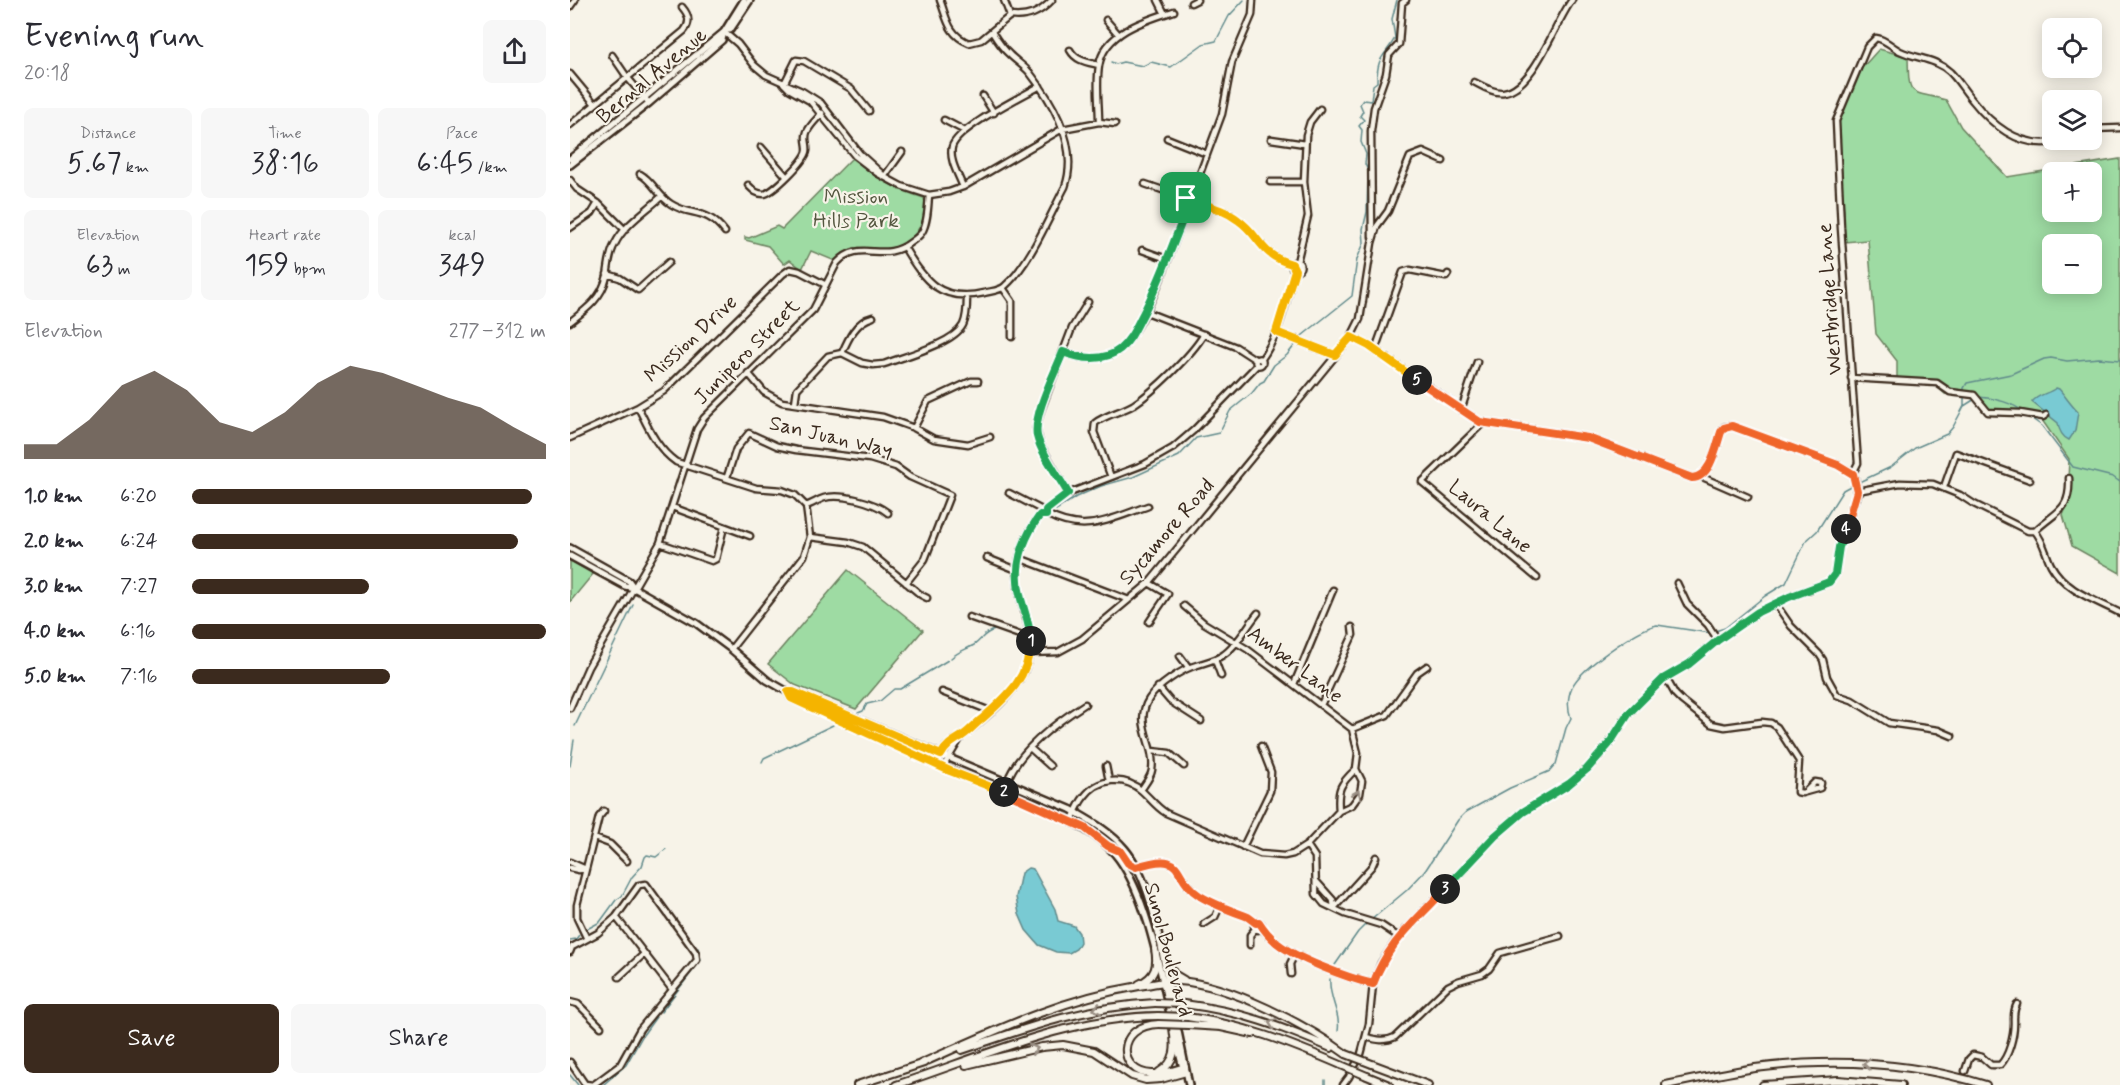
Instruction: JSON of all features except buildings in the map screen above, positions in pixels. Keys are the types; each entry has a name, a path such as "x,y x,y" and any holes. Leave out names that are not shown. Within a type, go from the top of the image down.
{"highway":[{"path":"1131,988 1153,974 1157,961 1155,949"},
{"path":"1164,957 1169,968 1178,977 1216,990"},
{"path":"920,1064 1045,1010 1090,996 1182,981 1240,997 1267,1009 1327,1041 1346,1054"},
{"path":"857,1085 1067,1015 1111,1006 1155,1003 1184,1004 1226,1010 1258,1018 1428,1085"},
{"path":"896,1085 1080,1024 1123,1017 1158,1016 1284,1041 1389,1085"},
{"path":"1186,1070 1152,1074 1138,1071 1132,1066 1126,1054 1126,1046 1129,1038 1138,1028 1188,1021"},
{"path":"1152,1074 1165,1068 1174,1056 1173,1028"},
{"path":"956,1065 971,1065 1042,1047 1063,1045 1094,1052 1132,1076 1146,1080 1161,1079 1186,1070"},
{"path":"1665,1085 1756,1068 1837,1063 1898,1067 1953,1076 1986,1085"},
{"path":"1763,1085 1838,1080 1901,1085"}],"main road":[{"name":"Bernal Avenue","path":"570,165 725,31 744,0"},
{"name":"Bernal Avenue","path":"725,31 731,30 750,0"},
{"name":"Bernal Avenue","path":"570,159 647,100"},
{"name":"Sunol Boulevard","path":"570,548 629,580 634,588"},
{"name":"Sunol Boulevard","path":"570,556 688,618 731,649 767,680 788,692 793,692 1076,812 1112,836 1125,849 1146,890 1164,957 1173,1028 1182,1064 1186,1070"},
{"name":"Sunol Boulevard","path":"788,692 791,698 1085,828 1108,846 1118,857 1134,883 1166,983 1186,1070"},
{"path":"809,706 820,707 837,715 841,712"},
{"path":"1186,1070 1189,1085"}],"street":[{"path":"570,7 575,0"},
{"path":"940,0 946,22 953,34 969,43 981,40 1010,16 1019,17 1039,12 1052,0"},
{"path":"1004,0 1010,16"},
{"path":"1158,0 1166,14"},
{"path":"1191,3 1197,0"},
{"path":"1063,352 1077,357 1092,358 1113,353 1120,349 1134,333 1192,200 1222,114 1232,62 1252,15 1253,0"},
{"path":"1406,0 1402,3 1399,44 1389,55 1386,74 1374,108 1371,131 1372,243 1360,319 1351,337 1375,350 1461,410 1484,423 1588,438 1684,476 1692,478 1701,476 1749,497"},
{"path":"1474,82 1497,92 1512,89 1523,81 1546,49 1572,0"},
{"path":"570,125 684,31 688,26 689,18 682,7"},
{"path":"1099,122 1099,65 1110,44 1119,35 1142,22 1174,11"},
{"path":"1106,20 1119,35"},
{"path":"725,31 760,70 812,96 826,109 860,154 884,177"},
{"path":"929,195 922,233 904,248 930,284 947,292 967,297 1003,288 1020,270 1065,187 1070,155 1055,111 1040,86 1028,71 1007,53 992,32"},
{"name":"Westbridge Lane","path":"1853,474 1858,463 1841,228 1836,121 1867,47 1876,38 1882,39 1903,52 1940,65 1950,72 1983,114 2015,137 2042,144"},
{"path":"1070,50 1073,56 1099,65"},
{"path":"612,55 647,100"},
{"path":"784,84 796,60 804,61 851,89 868,111"},
{"path":"570,74 595,104"},
{"path":"784,84 789,90 810,101 861,162 901,186 929,195 950,192 963,187 1062,129 1099,122 1115,124"},
{"path":"963,187 952,159 952,145 963,130 1040,86"},
{"path":"984,96 994,113"},
{"path":"748,185 754,192 767,193 774,189 804,158 807,151 805,139 807,131 826,109"},
{"path":"936,764 944,749 962,737 1009,694 1023,676 1030,653 1031,639 1020,596 1017,570 1024,540 1043,512 1068,493 1145,464 1173,448 1194,430 1258,361 1276,332 1295,270 1308,216 1304,182 1305,144 1310,122 1320,109"},
{"path":"944,120 963,130"},
{"path":"2102,129 2120,128"},
{"path":"1167,138 1207,154"},
{"path":"1272,139 1305,144"},
{"path":"761,147 786,176"},
{"path":"884,177 902,152"},
{"path":"1372,243 1377,226 1388,211 1410,158 1424,152 1443,161"},
{"path":"640,174 647,178 661,197 673,206 709,217 717,222 725,232"},
{"path":"570,180 581,193 598,203 625,230"},
{"path":"1270,182 1304,182"},
{"path":"1145,184 1186,198 1188,195 1192,200 1228,214 1240,221 1271,256 1295,263"},
{"path":"570,322 594,303 605,284 614,245 625,230 661,197"},
{"path":"570,228 592,213 598,203"},
{"name":"Junipero Street","path":"570,708 580,681 660,543 697,429 704,418 813,310 837,263 849,253 862,250 883,253 895,252 904,248"},
{"path":"1142,250 1167,259"},
{"path":"607,274 620,278 638,290 669,262"},
{"name":"Mission Drive","path":"570,438 638,407 664,391 783,274 794,269 826,285"},
{"path":"1375,350 1403,272 1410,270 1446,277 1448,274"},
{"path":"1003,288 1012,302 1012,337"},
{"path":"795,404 797,389 828,356 842,353 862,363 884,364 951,338 966,319 967,297"},
{"path":"1068,493 1040,444 1036,428 1075,321 1088,302"},
{"path":"1144,311 1236,347 1258,361"},
{"path":"842,353 854,330 866,319 873,317"},
{"path":"1276,332 1335,355"},
{"path":"1111,477 1094,432 1095,423 1145,396 1197,345 1204,334"},
{"name":"Sycamore Road","path":"1030,653 1058,652 1075,643 1149,583 1351,337"},
{"path":"1461,410 1477,362"},
{"path":"748,373 764,392 782,402 883,417 914,428 934,439 968,444 990,437"},
{"path":"1851,378 1937,383 1945,390 1977,398 1988,412 2023,413 2043,417 2046,415"},
{"path":"914,428 928,401 971,381 978,381"},
{"path":"638,407 655,440 668,456 685,465 756,488 782,490 792,494 806,506 810,537 804,556 731,649"},
{"name":"Laura Lane","path":"1484,423 1422,482 1537,578"},
{"path":"1343,1085 1358,1062 1371,1012 1373,984 1381,963 1399,937 1495,836 1523,812 1569,784 1587,769 1609,744 1629,713 1666,678 1689,664 1747,619 1775,603 1823,585 1832,578 1839,547 1853,511 1856,486 1853,474 1838,465 1732,426 1724,428 1709,465 1701,476"},
{"name":"San Juan Way","path":"726,477 736,449 749,433 786,448 870,459 896,467 910,477 950,495 925,559 906,583"},
{"path":"1944,487 1956,453 2030,480"},
{"path":"1856,486 1918,482 1944,487 2028,531 2035,531 2057,514 2069,498 2069,478"},
{"path":"1009,494 1061,522 1083,526 1093,525 1148,506"},
{"path":"806,506 826,497 862,500 888,513"},
{"path":"672,507 750,536"},
{"path":"660,543 712,561 716,559 724,527"},
{"path":"2035,531 2043,541 2052,567 2062,580 2075,591 2120,613"},
{"path":"810,537 848,542 862,547 921,596 927,598"},
{"path":"987,558 1017,570"},
{"path":"1019,558 1129,600"},
{"path":"1149,583 1168,594 1149,622"},
{"path":"1677,584 1687,604 1718,640"},
{"path":"1294,684 1333,590"},
{"path":"1775,603 1791,626 1819,654 1823,660 1827,677 1837,695 1852,700 1889,723 1938,730 1952,735"},
{"name":"Amber Lane","path":"1184,606 1204,623 1236,641 1352,729 1358,753 1356,769 1362,781 1360,794 1352,805 1339,811 1307,845"},
{"path":"1141,790 1152,770 1152,751 1145,734 1143,715 1146,703 1158,687 1189,668 1215,660 1227,652 1257,613"},
{"path":"969,617 1031,639"},
{"path":"1321,705 1353,635 1352,627"},
{"path":"1180,656 1189,668"},
{"path":"1215,660 1221,676"},
{"path":"1352,729 1387,715 1417,673 1427,666"},
{"path":"1666,678 1675,694 1711,724 1725,727 1762,722 1777,727 1799,761 1796,790 1800,793 1805,792"},
{"path":"1158,687 1170,701 1201,721"},
{"path":"942,692 990,711"},
{"path":"1007,782 1016,761 1067,716 1085,704"},
{"path":"943,767 962,737"},
{"path":"1243,847 1270,790 1271,772 1261,746"},
{"path":"1030,748 1050,766"},
{"path":"1152,751 1169,753 1184,766"},
{"path":"1106,766 1109,781"},
{"path":"1339,811 1340,786 1356,769"},
{"path":"1071,822 1084,796 1092,788 1109,781 1123,781 1141,790 1166,813 1260,854 1284,856 1293,854 1307,845 1315,857 1316,894 1324,904 1374,923 1399,937"},
{"path":"587,939 576,912 599,817 604,811"},
{"path":"594,838 610,844 627,861"},
{"name":"Sunol Boulevard","path":"1108,846 1120,851 1128,863 1136,867"},
{"path":"1334,908 1372,866 1376,857"},
{"path":"1136,867 1154,861 1166,861 1178,868 1185,883 1198,895 1248,917 1256,923 1261,923 1262,928 1278,944 1341,974 1373,984"},
{"path":"570,862 586,869"},
{"path":"570,868 586,869"},
{"path":"1316,880 1333,900 1334,908"},
{"path":"570,952 572,947 598,933 616,917 639,885 646,884 696,953 697,960 671,988 640,1029 620,1065 593,1085 585,1084 570,1062"},
{"path":"1204,924 1215,917 1220,906"},
{"path":"616,917 671,988"},
{"path":"1250,945 1250,935 1256,923"},
{"path":"1255,929 1262,928"},
{"path":"1366,1036 1384,1041 1395,1037 1448,986 1482,974 1496,961 1500,953 1560,936"},
{"path":"618,977 644,954"},
{"path":"1291,974 1290,964 1295,954"},
{"path":"570,1002 578,1004 601,1027"},
{"path":"1965,1071 1973,1055 1982,1057 1991,1065 2000,1065 2004,1061 2013,1032 2013,1014 2017,1004"}],"green space":[{"path":"1879,49 1908,57 1909,80 1913,90 1946,100 1961,127 2007,177 2042,171 2042,222 2102,222 2101,162 2120,159 2120,573 2072,546 2063,515 2071,497 2068,480 2069,459 2042,420 2009,414 1988,414 1973,398 1945,394 1935,385 1897,382 1897,361 1876,334 1868,240 1844,242 1838,127 1862,68"},
{"name":"Mission Hills Park","path":"853,157 868,171 886,182 924,198 925,207 921,224 917,232 904,244 887,250 854,248 835,261 811,251 802,269 790,260 784,264 768,246 745,240 745,237 749,238 777,226 782,229"},
{"path":"570,560 593,574 570,602"},
{"path":"848,570 923,630 856,709 795,685 768,664"}],"water":[{"path":"2056,388 2078,412 2075,431 2069,440 2061,433 2058,423 2032,402"},
{"path":"1028,868 1033,869 1055,909 1058,921 1074,926 1079,933 1080,942 1076,949 1069,953 1056,952 1039,945 1026,930 1019,914 1016,897 1021,873"}],"waterway":[{"path":"1111,62 1143,66 1151,62 1171,67 1203,44 1216,41 1229,16 1244,0"},
{"path":"1056,510 1076,497 1101,486 1133,477 1179,456 1196,438 1219,433 1230,411 1264,381 1274,365 1287,355 1303,335 1352,296 1357,259 1364,243 1363,229 1367,212 1368,171 1365,164 1366,154 1361,142 1362,130 1359,126 1364,120 1360,116 1363,111 1360,104 1363,100 1371,101 1380,61 1395,38 1392,19 1397,0"},
{"path":"1859,482 1891,467 1915,448 1947,434 1964,406 1964,388 1967,383 2011,374 2044,359 2120,360"},
{"path":"1979,397 2004,402 2025,413"},
{"path":"1964,406 1975,399"},
{"path":"2028,416 2042,426 2073,467 2113,477 2120,482"},
{"path":"1715,631 1725,628 1765,596 1786,583 1806,541 1817,531 1843,490 1854,484"},
{"path":"575,726 633,605"},
{"path":"1371,920 1407,890 1425,871 1458,820 1466,812 1510,788 1550,771 1556,764 1571,718 1569,695 1577,679 1586,670 1610,650 1657,625 1710,633"},
{"path":"951,658 974,645 988,632 995,630"},
{"path":"858,713 863,711 867,704 880,701 894,689 900,689 948,660"},
{"path":"762,762 764,758 833,725"},
{"path":"570,766 574,740"},
{"path":"587,929 600,922 616,900 622,896 632,877 642,866 645,857 647,855 656,857 666,849"},
{"path":"1335,965 1367,923"},
{"path":"570,940 576,939 579,935"},
{"path":"661,1012 701,960 698,948"},
{"path":"1330,979 1338,1018 1338,1031"},
{"path":"603,1085 626,1065 656,1017"},
{"path":"570,1075 578,1085"},
{"path":"1325,1080 1325,1085"}],"tunnel":[{"path":"1961,1085 1965,1071"}],"route":[{"path":"1192,195 1194,201 1240,221 1271,256 1292,264 1295,270 1276,332 1335,355 1351,337 1369,346 1480,422 1588,438 1692,478 1697,478 1705,472 1721,432 1724,428 1732,426 1845,468 1853,474 1856,482 1857,491 1853,511 1839,547 1835,574 1829,582 1758,612 1689,664 1663,679 1622,721 1609,744 1581,775 1523,812 1470,861 1397,939 1381,963 1373,984 1335,972 1278,944 1259,922 1256,923 1248,917 1198,895 1185,883 1178,868 1166,861 1154,861 1136,867 1128,863 1120,851 1108,846 1085,828 950,771 791,698 788,692 793,692 893,733 941,755 944,749 957,738 962,737 1009,694 1023,676 1030,653 1031,639 1018,587 1017,570 1024,540 1040,515 1046,515 1046,510 1051,505 1068,493 1038,439 1036,428 1041,410 1063,352 1084,358 1106,356 1120,349 1134,333 1158,285 1189,203 1186,198 1192,195"}]}
